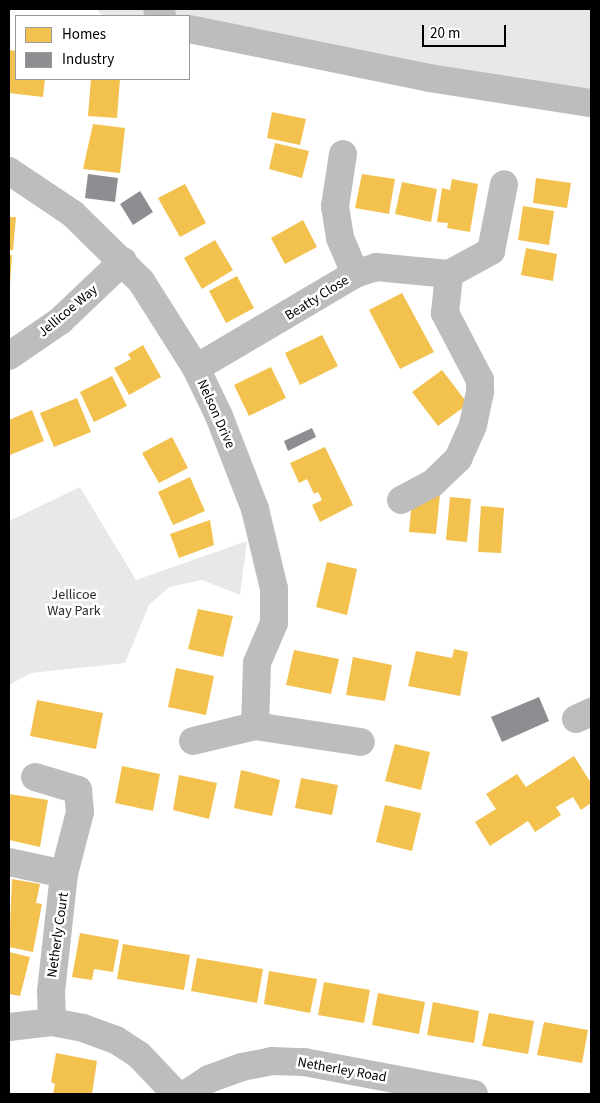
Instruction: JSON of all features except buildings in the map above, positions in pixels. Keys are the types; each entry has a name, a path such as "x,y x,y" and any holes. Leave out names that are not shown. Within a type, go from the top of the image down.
{"street":[{"path":"190,29 428,78 591,103"},
{"path":"343,154 334,206 340,238 355,274"},
{"name":"Nelson Drive","path":"9,171 74,214 141,281 196,368 219,416 255,509 274,590 274,623 257,663 255,726"},
{"path":"402,500 433,483 458,459 473,424 480,392 480,380 445,313 449,274 491,251 504,184"},
{"name":"Jellicoe Way","path":"9,356 60,322 123,261"},
{"name":"Beatty Close","path":"196,368 355,274 376,267 449,274"},
{"path":"193,741 255,726 361,742"},
{"path":"35,777 78,790 80,812 64,874"},
{"name":"Netherly Court","path":"9,862 64,874 50,991 52,1022"},
{"path":"9,1027 52,1022 82,1028 116,1040 139,1055 176,1094"},
{"name":"Netherley Road","path":"186,1094 226,1073 272,1061 304,1062 474,1094"}],"green space":[{"path":"97,9 591,9 591,111 190,15 101,15"},
{"name":"Jellicoe Way Park","path":"80,487 136,580 247,541 240,595 202,580 169,587 149,605 125,663 31,673 9,685 9,521"}]}
